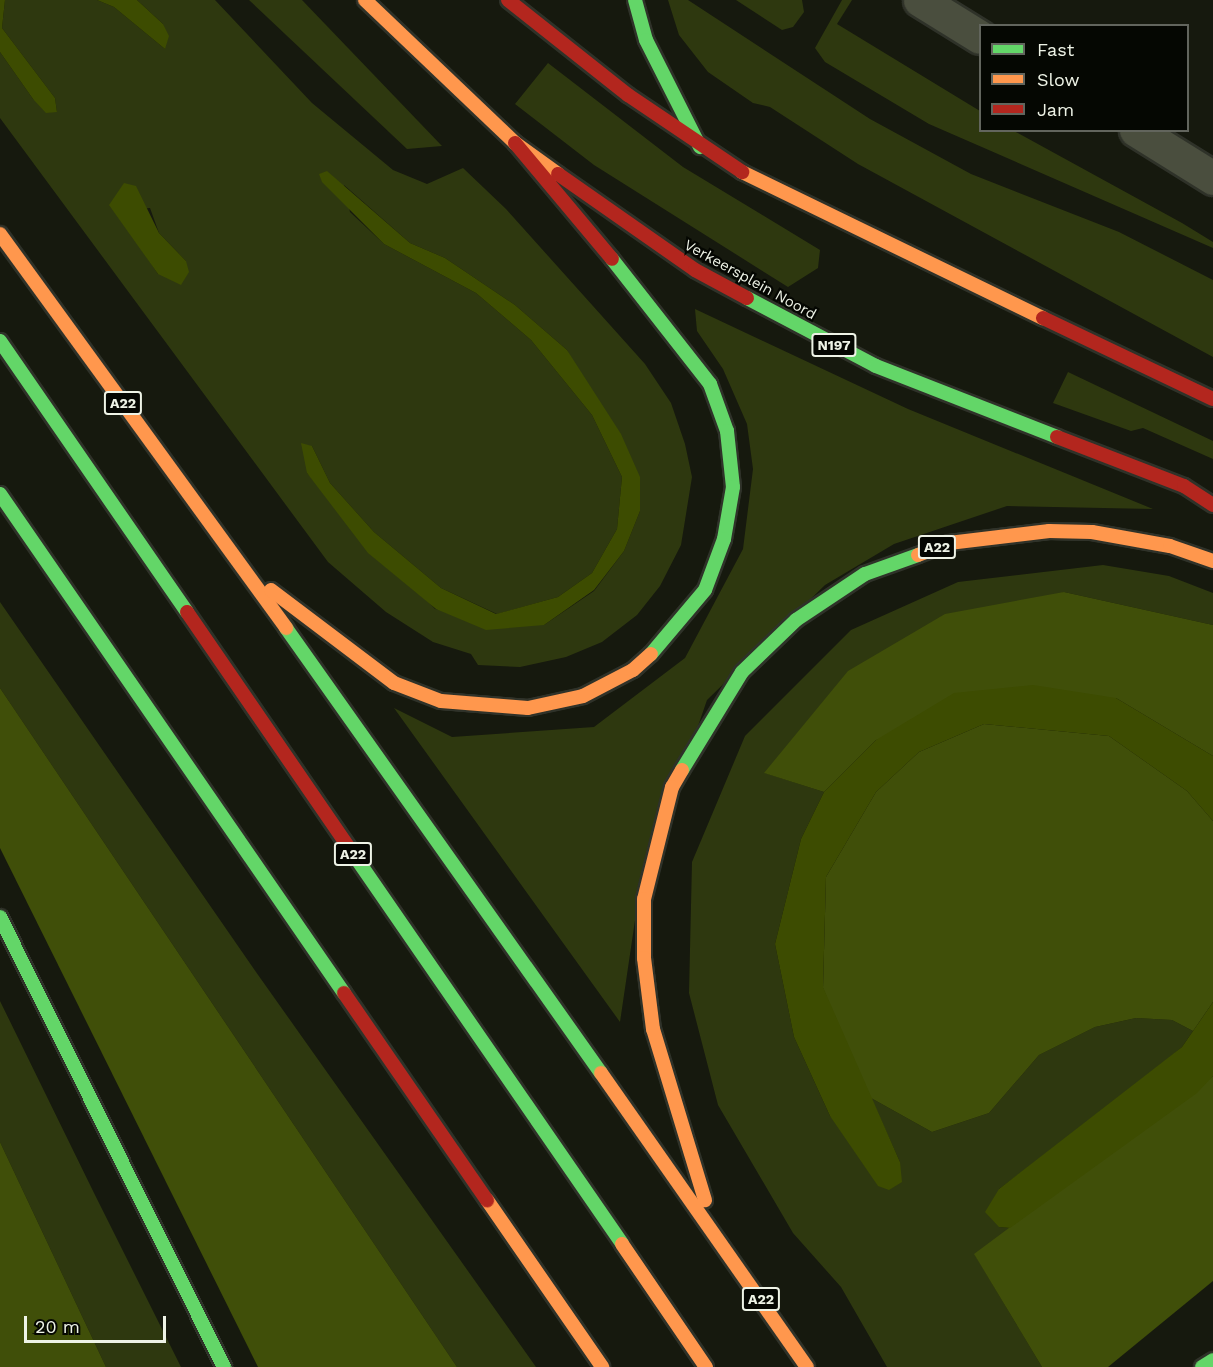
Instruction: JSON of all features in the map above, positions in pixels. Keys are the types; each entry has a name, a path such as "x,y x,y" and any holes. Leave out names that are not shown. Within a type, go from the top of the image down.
{"main road":[{"name":"Verkeersplein Noord","path":"365,0 515,143 644,237 784,321 876,366 1184,486 1213,505"},
{"path":"508,0 700,147 758,183 902,256 1213,399"},
{"path":"635,0 646,40 700,147"},
{"name":"A22","path":"246,571 394,682 441,701 475,707 528,708 583,696 633,670 671,636 705,590 724,539 733,488 727,431 710,384 683,343 515,143"},
{"name":"A22","path":"0,234 246,571 715,1230 807,1367"},
{"name":"A22","path":"0,341 706,1367"},
{"path":"0,494 602,1367"},
{"name":"A22","path":"715,1230 653,1029 644,958 644,899 672,787 736,681 796,620 831,595 865,574 949,543 1049,531 1092,532 1160,544 1213,561"},
{"path":"0,918 224,1367"},
{"path":"1202,1367 1213,1360"}],"street":[{"path":"920,0 979,36"},
{"path":"1139,132 1213,178"}],"shaded area":[{"path":"0,0 5,0 2,28 55,98 57,112 46,113 33,99 0,52"},
{"path":"5,0 97,0 114,7 165,49 163,24 137,0 215,0 312,103 393,170 427,184 463,168 506,209 645,364 671,403 685,444 692,477 681,545 660,586 637,615 602,642 566,657 520,667 478,665 471,654 433,642 386,612 328,562 0,118 0,52 33,99 57,112 55,98 2,28","holes":["344,185 410,243 445,258 515,305 567,350 640,511 624,551 594,591 544,625 435,609 307,473 312,446 330,483 374,532 441,588 497,614 558,597 592,573 617,529 622,477 592,415 531,340 476,293 384,244 350,212","150,208 159,233 186,261 158,274 116,211"]},
{"path":"97,0 137,0 163,24 169,36 165,49 114,7"},
{"path":"249,0 302,0 442,146 407,149"},
{"path":"668,0 688,0 870,119 971,174 1119,232 1213,280 1213,357 858,164 770,107 753,103 708,72 679,35"},
{"path":"736,0 802,0 804,12 793,27 782,30"},
{"path":"842,0 852,0 837,24 979,110 979,132 1016,132 1182,223 1213,242 1213,248 929,124 825,62 815,48"},
{"path":"548,63 683,167 820,250 818,268 788,287 594,165 515,104"},
{"path":"327,171 410,243 445,258 515,305 567,350 621,434 640,477 640,511 624,551 594,590 544,625 486,630 436,609 368,553 307,473 301,443 312,446 330,483 374,532 441,588 496,614 558,597 592,573 617,529 622,477 592,415 531,340 476,293 384,244 322,182 319,174"},
{"path":"124,183 136,186 159,233 186,261 189,272 181,285 158,274 109,205"},
{"path":"695,309 908,409 1153,509 1007,506 894,544 825,585 707,700 638,900 620,1022 394,708 452,737 594,727 685,658 743,549 753,469 747,424 723,369 697,331"},
{"path":"1068,372 1213,441 1213,459 1143,428 1131,431 1053,403"},
{"path":"1103,565 1169,576 1213,593 1213,625 1064,592 765,773 824,792 801,839 775,944 794,1037 830,1116 900,1162 871,1098 932,1132 989,1113 1039,1055 1095,1027 1136,1018 1172,1020 1193,1031 1182,1047 1108,1109 999,1189 999,1227 1010,1228 975,1255 1042,1367 887,1367 841,1287 793,1233 718,1105 689,993 692,862 745,736 851,630 958,582"},
{"path":"1064,592 1213,625 1213,756 1116,698 876,740 824,792 764,773 848,671 945,614"},
{"path":"0,602 256,972 536,1367 457,1367 0,688"},
{"path":"1033,685 1116,698 1213,756 1213,821 1187,791 1109,736 984,724 919,752 876,792 826,877 823,987 900,1162 902,1182 889,1190 878,1186 830,1116 794,1037 775,944 801,839 824,792 876,740 954,693"},
{"path":"0,688 457,1367 258,1367 0,848"},
{"path":"984,724 1109,736 1187,791 1213,821 1213,1002 1193,1031 1172,1020 1136,1018 1095,1027 1039,1055 989,1113 932,1132 871,1098 847,1047 823,988 826,877 876,792 919,752"},
{"path":"0,1001 181,1367 106,1367 0,1142"},
{"path":"1213,1002 1213,1076 1197,1093 1010,1228 999,1227 985,1212 999,1189 1182,1047"},
{"path":"1213,1076 1213,1281 1108,1367 1042,1367 974,1254"},
{"path":"0,1142 106,1367 0,1367"}],"traffic: fast":[{"path":"635,0 646,40 700,147"},
{"path":"612,259 710,384 727,431 733,487 724,539 705,590 651,654"},
{"path":"747,298 876,366 1057,437"},
{"path":"0,341 187,612"},
{"path":"0,494 344,993"},
{"path":"682,770 742,672 796,620 865,574 918,555"},
{"path":"286,628 601,1073"},
{"path":"354,855 622,1244"},
{"path":"0,917 224,1367"},
{"path":"1202,1367 1213,1360"}],"traffic: slow":[{"path":"365,0 515,143 558,174"},
{"path":"742,172 1043,318"},
{"path":"0,234 286,628"},
{"path":"918,555 949,543 1049,531 1092,532 1170,546 1213,561"},
{"path":"271,590 394,683 441,701 528,708 583,696 633,670 651,654"},
{"path":"682,770 672,787 644,899 644,958 653,1029 705,1200"},
{"path":"601,1073 807,1367"},
{"path":"487,1200 602,1367"},
{"path":"622,1244 706,1367"}],"traffic: jam":[{"path":"508,0 628,95 742,172"},
{"path":"515,143 612,259"},
{"path":"558,174 695,270 747,298"},
{"path":"1043,318 1213,399"},
{"path":"1057,437 1184,486 1213,505"},
{"path":"187,612 354,855"},
{"path":"344,993 487,1200"}]}
